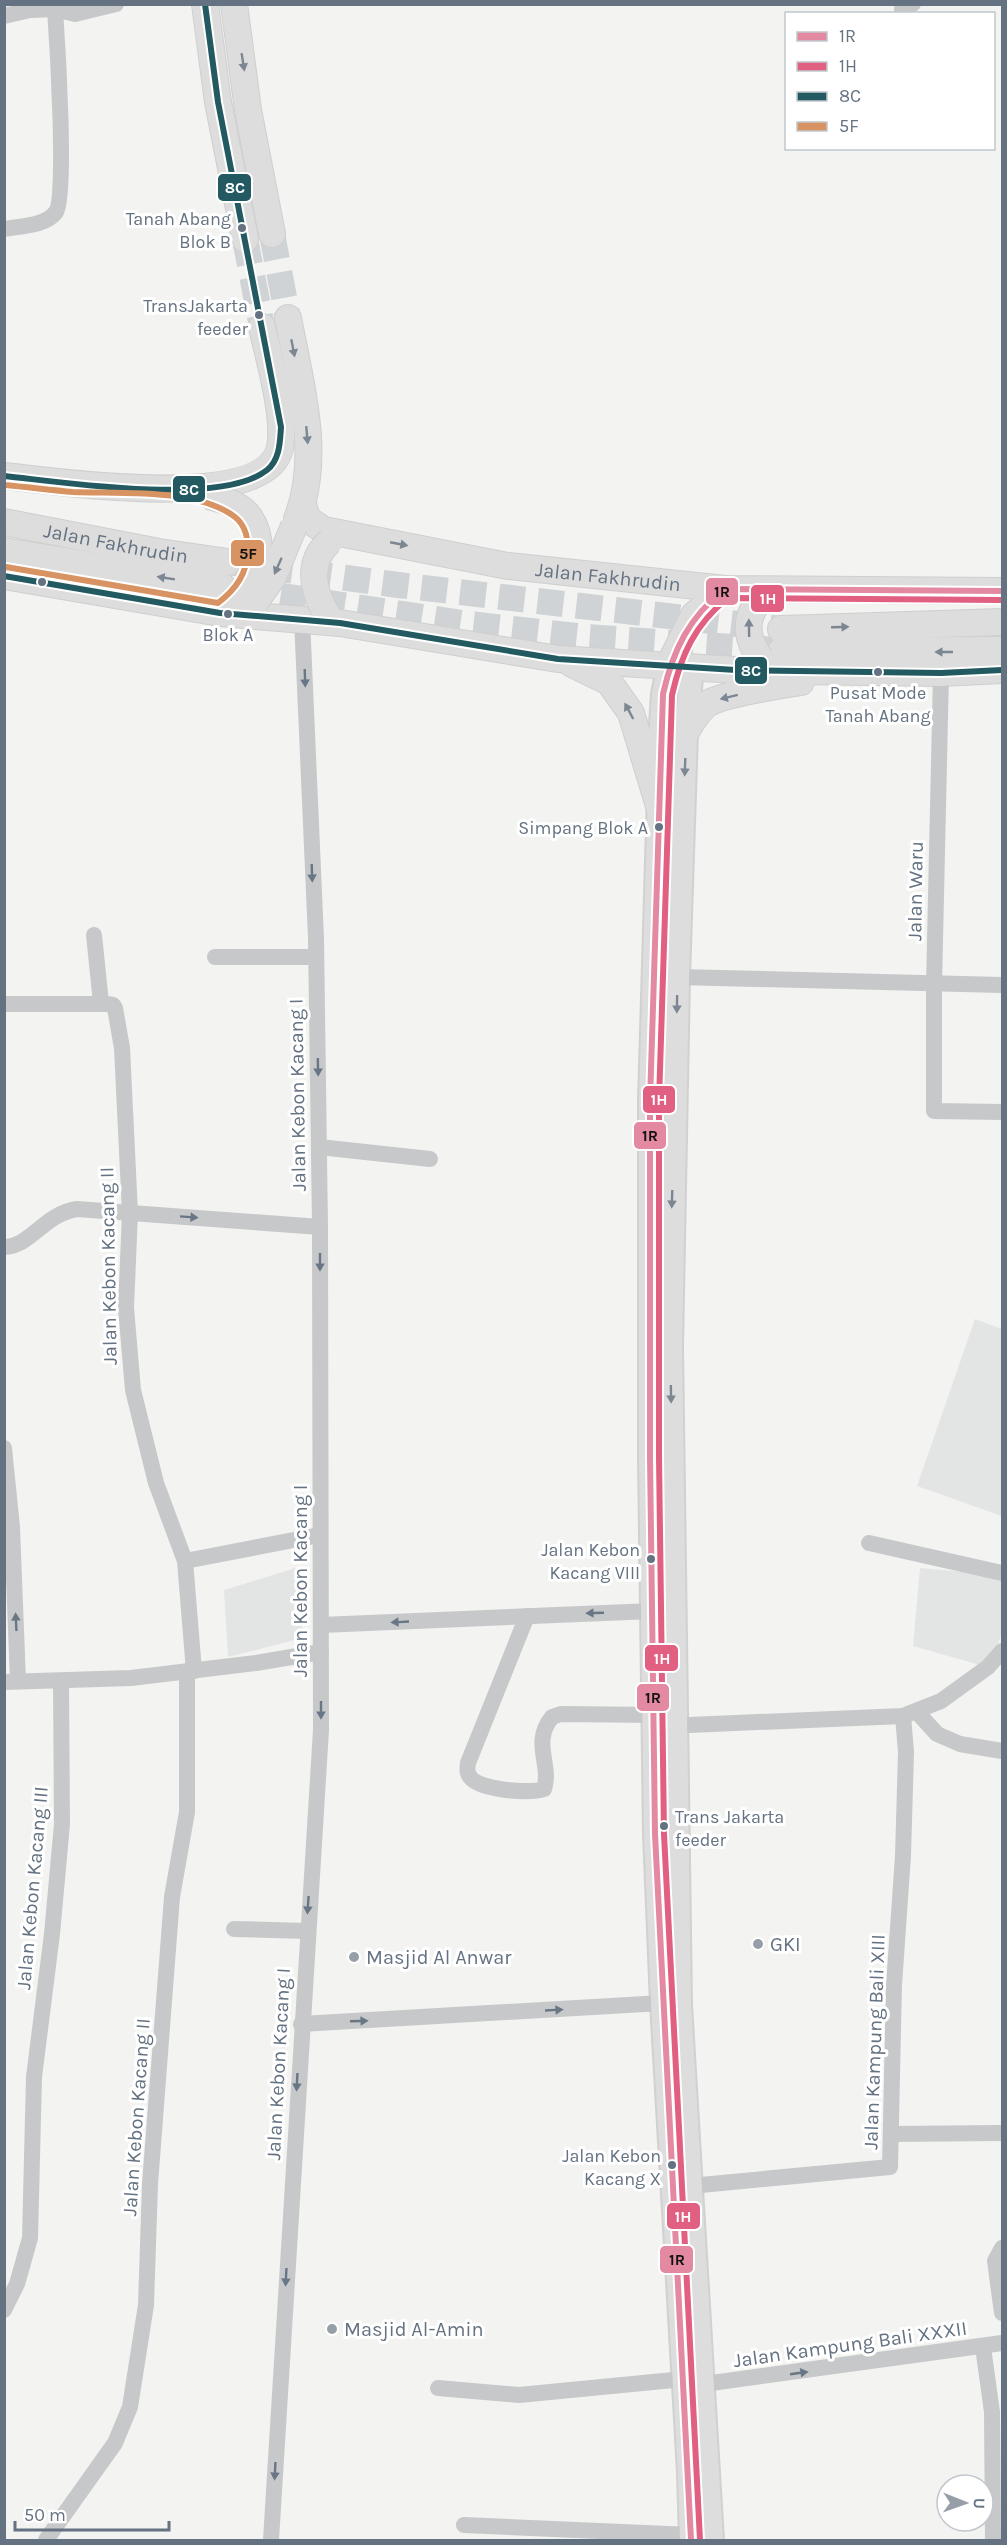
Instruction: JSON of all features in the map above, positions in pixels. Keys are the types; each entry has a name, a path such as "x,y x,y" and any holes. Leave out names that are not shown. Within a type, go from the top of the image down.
{"main road":[{"path":"205,4 218,102 245,239"},
{"path":"234,4 248,110 272,234"},
{"path":"4,576 235,604 273,577 299,515 308,467 308,439 288,318"},
{"path":"200,493 254,477 266,470 275,460 279,449 281,428 262,327"},
{"path":"4,476 200,493 238,507 249,518 256,535 256,569 251,583 235,604"},
{"name":"Jalan Fakhrudin","path":"299,515 336,537 508,566 768,593 1002,591"},
{"name":"Jalan Fakhrudin","path":"4,522 159,552 228,562"},
{"path":"320,618 313,579 316,561 323,547 336,537"},
{"name":"Jalan Fakhrudin","path":"4,551 235,604 558,659 680,666 1002,622"},
{"path":"698,2539 690,2186 680,2005 666,1835 662,1721 653,1611 650,1457 650,1101 663,694 680,666 694,615 725,589"},
{"path":"768,593 748,619 749,638 773,652"},
{"name":"Jalan Fakhrudin","path":"773,652 1002,650"},
{"name":"Jalan Fakhrudin","path":"773,652 824,669 941,673 1002,670"},
{"path":"558,659 586,669 609,681 621,697 639,735 659,806"},
{"path":"662,1721 670,1272 686,732 680,666"},
{"path":"686,732 695,716 710,702 805,681 824,669"},
{"path":"666,1835 662,2004 694,2381"}],"street":[{"path":"12,11 55,9 75,14 116,4"},
{"path":"4,229 43,222 51,217 59,206 61,150 55,9"},
{"name":"Jalan Kebon Kacang I","path":"271,2541 301,2024 321,1730 320,1227 316,957 320,618"},
{"name":"Jalan Waru","path":"941,673 934,984 934,1112 1002,1112"},
{"path":"4,1004 101,1004 94,935"},
{"path":"215,957 316,957"},
{"path":"678,977 1002,985"},
{"name":"Jalan Kebon Kacang II","path":"46,2541 115,2443 130,2408 146,2305 150,2184 172,1897 187,1812 190,1672 185,1561 156,1483 132,1390 126,1308 130,1213 122,1048 114,1006 101,1004"},
{"path":"319,1147 430,1159"},
{"path":"4,1247 24,1241 62,1211 77,1209 320,1227"},
{"path":"4,1448 12,1527 11,1681 61,1681 190,1672 321,1652"},
{"path":"185,1561 320,1535"},
{"path":"869,1543 1002,1573"},
{"path":"321,1625 653,1611"},
{"path":"527,1616 468,1763 470,1777 476,1782 508,1790 544,1790 546,1781 542,1759 543,1734 552,1717 561,1714 662,1721 910,1714 941,1701 974,1678 1002,1651"},
{"name":"Jalan Kebon Kacang III","path":"4,2310 17,2284 30,2238 34,2077 52,1934 62,1824 61,1681"},
{"path":"910,1714 937,1734 960,1744 1002,1751"},
{"name":"Jalan Kampung Bali XIII","path":"690,2186 888,2169 891,2163 894,1984 910,1714"},
{"path":"234,1929 307,1931"},
{"path":"301,2024 662,2004"},
{"path":"891,2134 1002,2133"},
{"path":"1002,2248 995,2261 1002,2313"},
{"name":"Jalan Kampung Bali XXXII","path":"438,2388 519,2395 694,2381 1002,2343"},
{"path":"983,2347 992,2412 993,2541"},
{"path":"464,2525 698,2539"}],"shaded area":[{"path":"975,1319 1002,1329 1002,1516 917,1486"},
{"path":"299,1567 303,1638 228,1657 224,1590"},
{"path":"920,1568 977,1573 1002,1580 1002,1634 987,1667 913,1646"}],"tunnel":[{"path":"272,234 288,318"},
{"path":"245,239 262,327"},
{"path":"228,562 398,585 781,629"},
{"path":"242,590 469,624 586,637 775,650"}],"transit line":[{"name":"8C","path":"4,476 101,486 179,490 215,487 245,481 267,470 275,461 280,444 281,427 218,102 205,4"},
{"name":"5F","path":"4,485 73,492 157,494 201,501 219,508 238,520 245,532 248,550 243,574 230,592 218,603 6,567"},
{"name":"8C","path":"4,576 220,613 340,623 558,659 736,670 941,673 1002,670"},
{"name":"1R","path":"691,2540 655,1834 650,1457 650,1101 663,694 672,663 684,636 702,611 725,589 1002,591"},
{"name":"1H","path":"700,2540 664,1834 659,1457 659,1101 672,695 691,641 707,618 728,598 1002,600"}],"place":[{"name":"Tanah Abang Blok B","path":"242,228"},
{"name":"TransJakarta feeder","path":"259,315"},
{"name":"Blok A","path":"228,614"},
{"name":"Pusat Mode Tanah Abang","path":"878,672"},
{"name":"Simpang Blok A","path":"659,827"},
{"name":"Jalan Kebon Kacang VIII","path":"651,1559"},
{"name":"Trans Jakarta feeder","path":"664,1826"},
{"name":"GKI","path":"758,1944"},
{"name":"Masjid Al Anwar","path":"354,1957"},
{"name":"Jalan Kebon Kacang X","path":"672,2165"},
{"name":"Masjid Al-Amin","path":"332,2329"}]}
